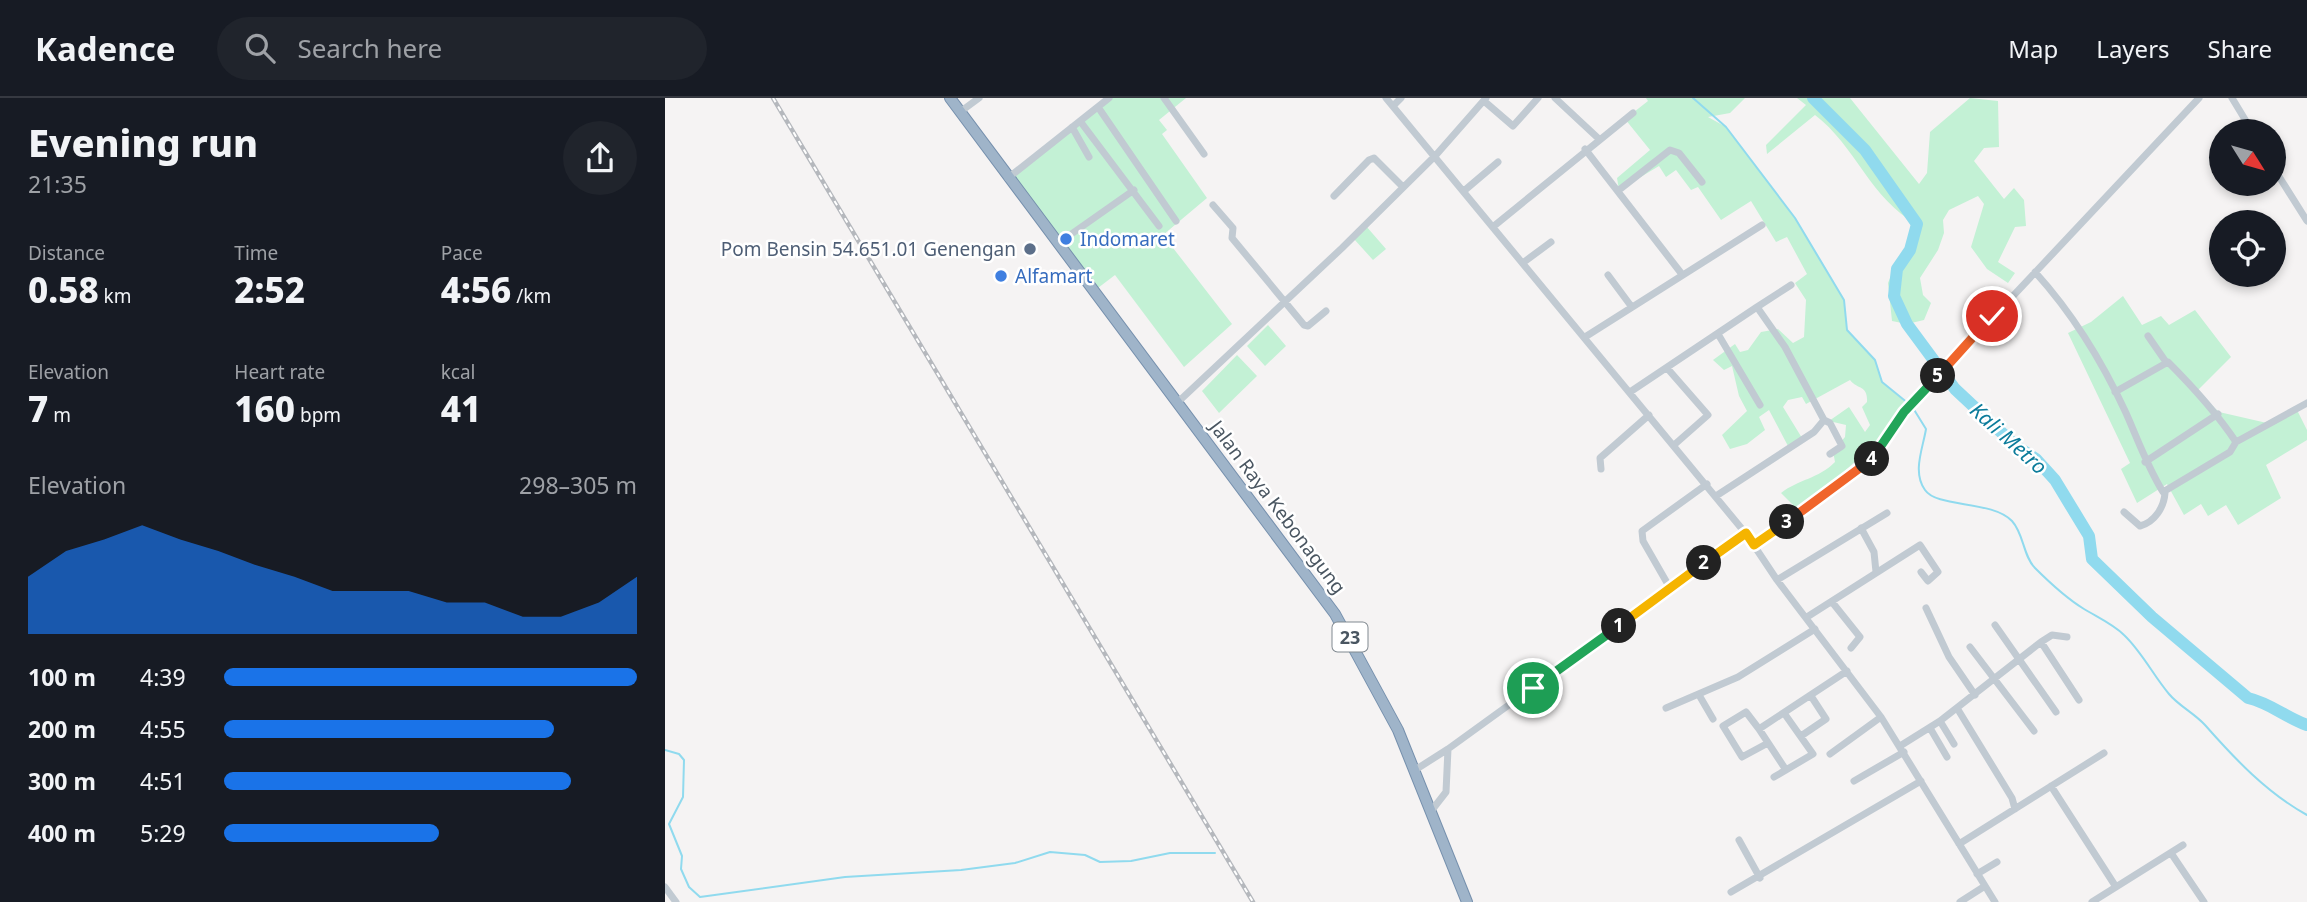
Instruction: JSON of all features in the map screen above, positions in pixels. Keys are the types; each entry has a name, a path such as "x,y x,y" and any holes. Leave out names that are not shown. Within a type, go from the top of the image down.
{"highway":[{"name":"23","path":"950,98 1177,403"},
{"name":"Jalan Raya Kebonagung","path":"1177,403 1335,614 1367,668 1415,769 1468,902"}],"street":[{"path":"960,112 979,98"},
{"path":"1008,178 1109,98"},
{"path":"1164,98 1204,154"},
{"path":"1386,98 1465,190 1747,534 1777,580 1881,717 1995,902"},
{"path":"1393,106 1401,98"},
{"path":"1177,403 1286,303 1436,155 1485,100 1513,126 1538,98"},
{"path":"1556,98 1599,139"},
{"path":"1753,544 1873,459 1908,408 2199,98"},
{"path":"2232,98 2245,119"},
{"path":"1098,107 1176,220"},
{"path":"1494,226 1585,149 1633,113"},
{"path":"1080,121 1159,226"},
{"path":"1072,127 1090,157"},
{"path":"1585,149 1681,273"},
{"path":"1619,190 1670,150 1679,153 1702,182"},
{"path":"1334,196 1374,158 1403,187"},
{"path":"1465,190 1498,162"},
{"path":"2286,188 2307,221"},
{"path":"1059,242 1133,190"},
{"path":"1213,205 1233,228 1231,238 1306,326 1326,311"},
{"path":"1585,337 1681,273 1762,225"},
{"path":"1524,262 1551,242"},
{"path":"2035,272 2090,343 2115,392 2145,462 2165,492"},
{"path":"1608,275 1631,306"},
{"path":"1630,393 1791,285"},
{"path":"1757,307 1786,347 1824,420 1830,423 1842,446 1831,454"},
{"path":"1718,334 1760,405"},
{"path":"2148,336 2166,362 2218,414 2237,442"},
{"path":"2115,392 2166,362"},
{"path":"1667,368 1708,415 1674,445"},
{"path":"2124,512 2140,526 2146,525 2161,509 2165,492 2230,452 2237,442 2307,403"},
{"path":"2145,462 2218,414"},
{"path":"1601,469 1600,458 1649,415"},
{"path":"1716,496 1814,432 1824,420"},
{"path":"1670,588 1643,541 1642,531 1707,484"},
{"path":"1777,580 1887,513"},
{"path":"1861,528 1874,552 1876,572"},
{"path":"1415,769 1448,749 1747,534"},
{"path":"1807,617 1920,545 1938,572 1928,581 1921,572"},
{"path":"1832,602 1860,637 1850,648"},
{"path":"1926,608 1949,657 1975,695"},
{"path":"1995,625 2056,712"},
{"path":"1666,708 1753,669 1815,629"},
{"path":"1854,781 1941,721 2041,642 2052,635 2067,637"},
{"path":"2041,642 2079,700"},
{"path":"1970,647 2034,732"},
{"path":"1759,729 1847,671"},
{"path":"1699,695 1713,719"},
{"path":"1801,736 1826,719 1811,696"},
{"path":"1957,708 2012,798 2015,809"},
{"path":"1768,743 1742,758 1722,728 1746,712 1759,729 1786,770"},
{"path":"1774,777 1812,755 1784,713"},
{"path":"1830,754 1881,717"},
{"path":"1941,721 1955,744"},
{"path":"1930,728 1947,757"},
{"path":"1432,810 1446,792 1448,749"},
{"path":"1959,844 2104,753"},
{"path":"1731,892 1760,878 1921,781"},
{"path":"2051,786 2116,887"},
{"path":"1739,841 1760,878"},
{"path":"2096,901 2183,845"},
{"path":"2171,853 2204,902"},
{"path":"1977,874 1997,862"},
{"path":"1960,902 1985,886"},
{"path":"665,887 675,902"}],"green space":[{"path":"1111,98 1186,98 1159,120 1167,130 1162,134 1207,198 1163,235 1232,324 1184,367 1115,275 1094,291 1008,178"},
{"path":"1646,98 1745,98 1730,113 1708,117 1726,127 1795,218 1844,300 1847,330 1875,360 1882,382 1910,406 1801,513 1781,493 1829,468 1835,462 1833,451 1845,437 1846,425 1829,421 1849,407 1865,432 1870,425 1862,407 1867,402 1866,393 1850,380 1806,404 1802,397 1788,400 1783,407 1802,438 1788,446 1769,410 1759,417 1765,430 1747,444 1730,449 1722,435 1747,411 1739,396 1732,366 1724,370 1713,360 1735,344 1740,352 1748,350 1761,332 1778,329 1793,343 1804,337 1806,300 1795,283 1807,274 1787,237 1776,242 1751,201 1721,220 1698,187 1691,190 1676,170 1666,177 1659,166 1619,190 1617,178 1650,150 1625,119 1648,101"},
{"path":"1797,98 1850,98 1919,184 1927,173 1930,132 1970,98 1998,101 1999,147 1984,148 1974,161 2004,199 2014,188 2024,200 2026,226 2015,227 1998,262 2015,273 2008,283 1987,269 1971,247 1984,204 1978,196 1949,210 1943,220 1944,233 1938,250 1920,278 1923,295 1931,303 1924,320 1907,324 1892,321 1888,283 1895,266 1910,250 1917,224 1887,201 1841,141 1815,115 1767,154 1766,145 1806,105"},
{"path":"1366,226 1386,249 1373,260 1354,239"},
{"path":"2123,296 2142,325 2161,316 2169,325 2195,310 2231,357 2197,391 2219,412 2267,423 2295,406 2307,430 2307,440 2266,465 2281,498 2238,525 2226,505 2208,516 2201,504 2184,515 2167,484 2137,503 2121,469 2130,463 2068,333 2091,322"},
{"path":"1268,325 1286,346 1265,366 1247,346"},
{"path":"1237,355 1257,376 1219,413 1202,391"}],"waterway":[{"path":"1693,98 1726,127 1795,218 1844,300 1847,330 1875,360 1882,382 1909,404"},
{"name":"Kali Metro","path":"1813,98 1865,150 1917,224 1910,250 1897,269 1894,296 1907,324 1955,389 2016,446 2036,459 2055,480 2089,536 2092,559 2152,617 2248,698 2307,725"},
{"path":"1913,408 1926,429 1919,468 1919,476 1925,490 1931,496 1941,499 1992,510 2012,521 2031,563 2052,585 2120,631 2173,698 2201,721 2265,786 2307,815"},
{"path":"665,750 679,754 684,760 683,797 669,824 682,856 681,869 689,887 700,897 845,877 961,870 1015,863 1050,852 1085,855 1100,862 1131,861 1170,853 1215,853"}],"railway":[{"path":"773,98 1253,902"}],"place":[{"name":"Indomaret","path":"1066,239"},
{"name":"Pom Bensin 54.651.01 Genengan","path":"1030,249"},
{"name":"Alfamart","path":"1001,276"}],"route":[{"path":"1533,688 1746,533 1754,545 1857,472 1873,459 1904,412 1992,316"}]}
